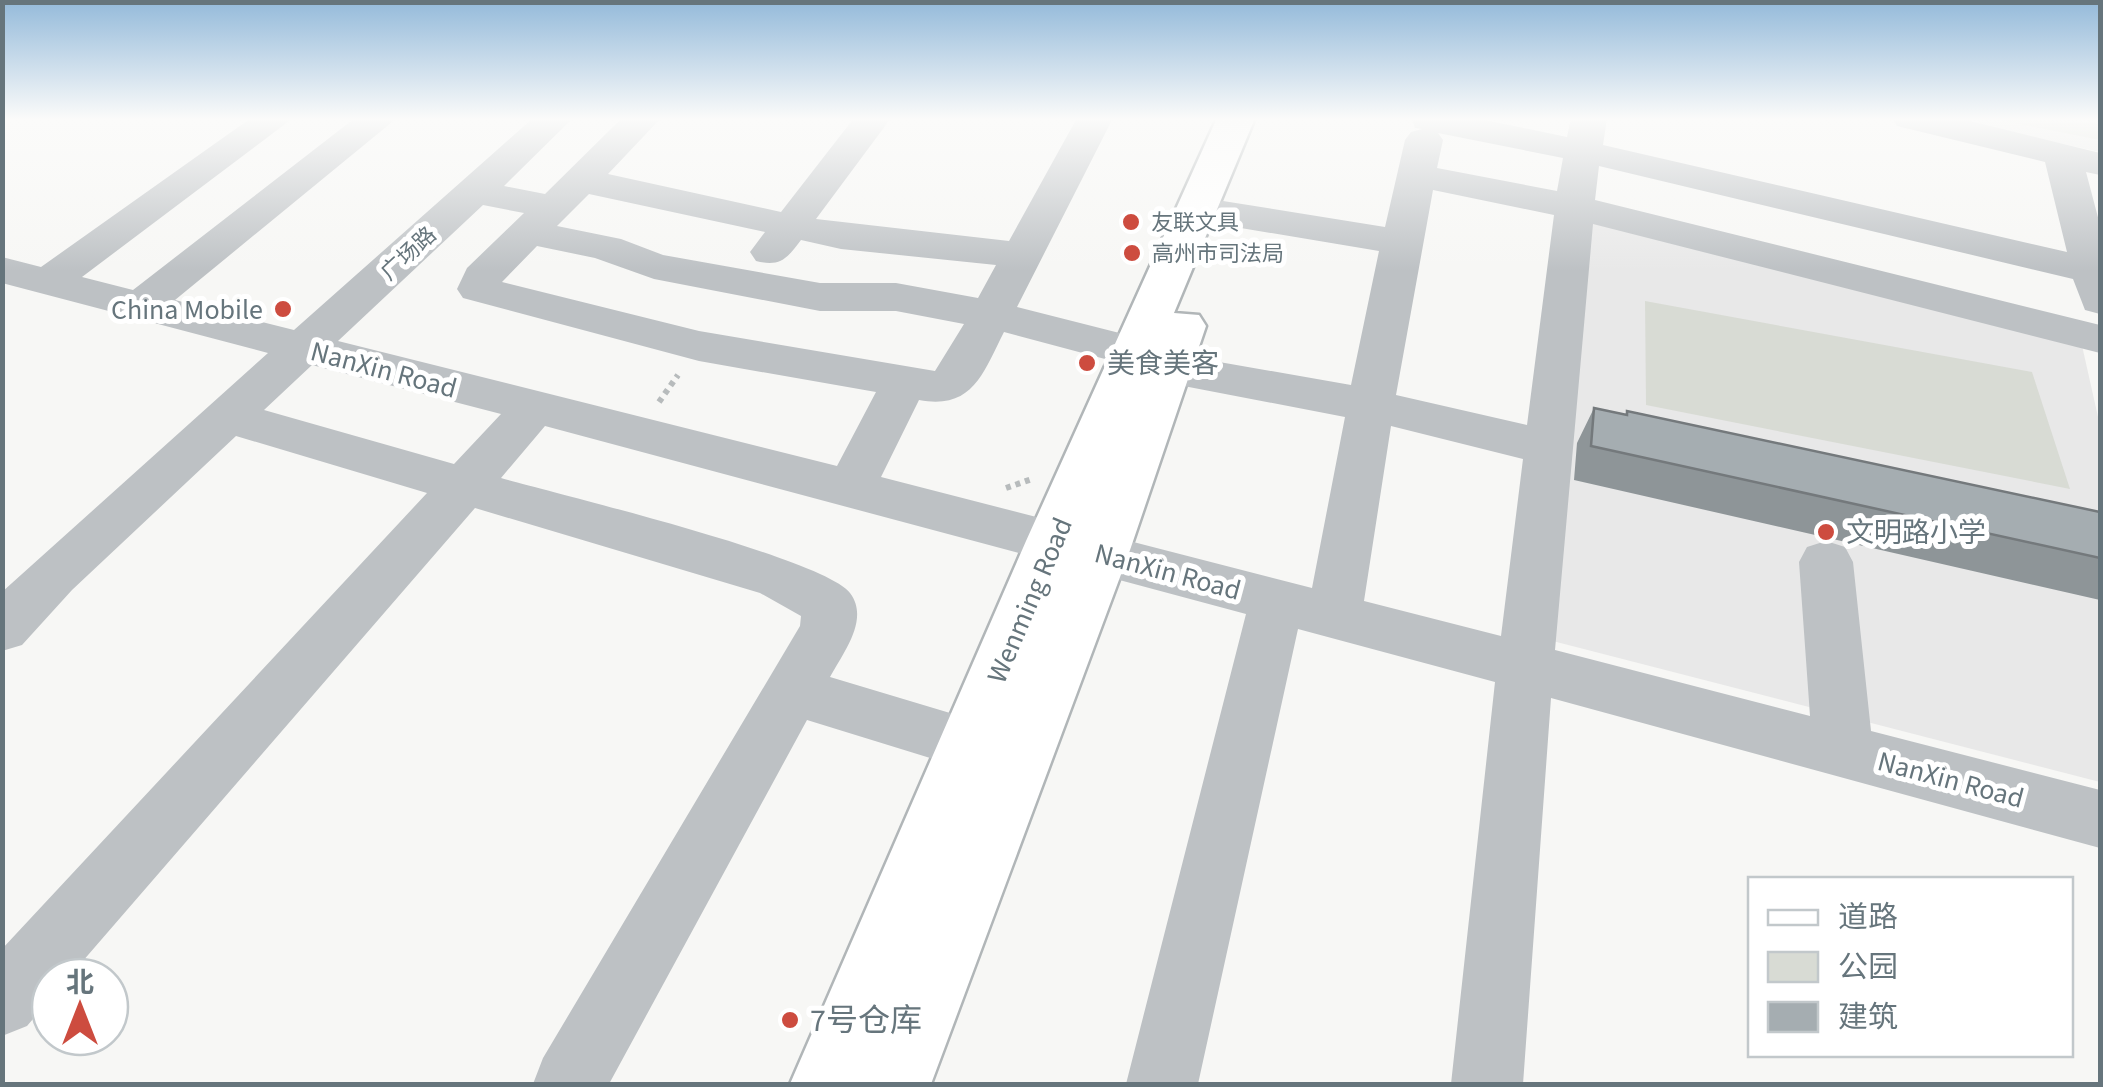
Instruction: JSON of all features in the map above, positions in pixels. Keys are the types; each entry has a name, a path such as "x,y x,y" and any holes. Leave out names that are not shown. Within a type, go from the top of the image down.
{"main road":[{"name":"Wenming Road","path":"893,1084 1077,547 1152,360 1218,169"},
{"name":"Wenming Road","path":"1152,360 1242,169"},
{"name":"Wenming Road","path":"828,1084 969,744 1077,547"}],"street":[{"path":"49,281 205,169"},
{"path":"140,305 314,169"},
{"name":"广场路","path":"2,629 53,576 499,169"},
{"path":"592,169 482,276 478,289 699,346 942,388 953,381 1068,169"},
{"path":"699,346 834,169"},
{"path":"1162,1084 1370,405 1394,227 1414,169"},
{"path":"1487,1084 1505,855 1580,169"},
{"path":"1598,169 2100,339"},
{"path":"1604,169 2098,292 2082,169"},
{"path":"474,192 554,206 791,226 861,240 1021,255"},
{"path":"1229,200 1394,227"},
{"path":"554,206 606,248 654,266 839,299 883,295 988,314 1152,360 1370,405 1550,448"},
{"name":"NanXin Road","path":"2,270 1077,547 2100,819"},
{"path":"851,488 905,382"},
{"path":"2,1001 534,408"},
{"path":"228,417 776,577 819,596 829,605 828,628 794,691 569,1084"},
{"path":"1826,562 1843,751"},
{"path":"794,691 969,744"}],"path":[{"path":"636,434 699,346"}],"shaded area":[{"name":"文明路小学","path":"1587,222 2081,341 2100,426 2100,782 1541,638"}],"green space":[{"path":"1645,301 2032,372 2070,489 1646,405"}],"building":[{"path":"1594,408 1627,415 1627,411 2100,512 2100,558 1591,446"}],"place":[{"name":"友联文具","path":"1131,222"},
{"name":"高州市司法局","path":"1132,253"},
{"name":"China Mobile","path":"283,309"},
{"name":"美食美客","path":"1087,363"},
{"name":"文明路小学","path":"1826,532"},
{"name":"7号仓库","path":"790,1020"}]}
